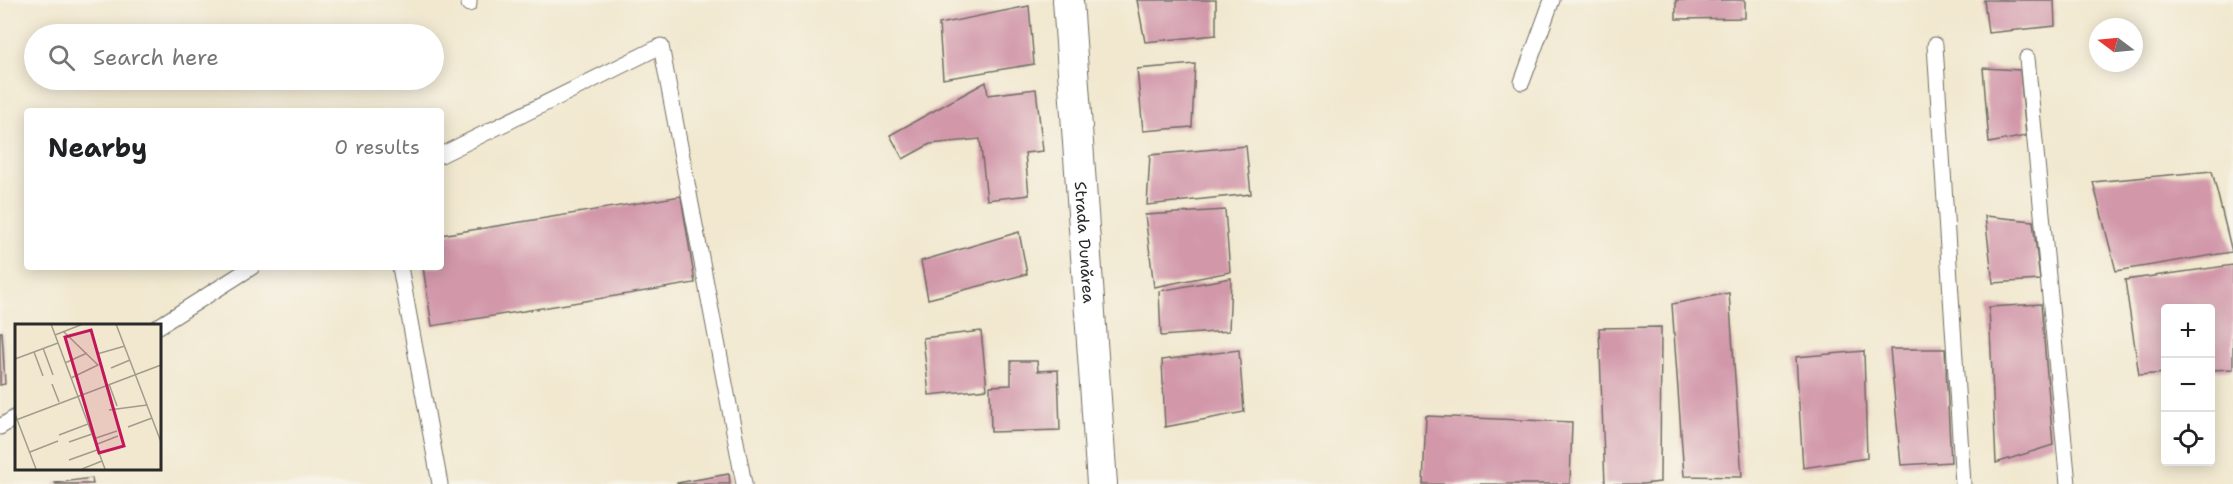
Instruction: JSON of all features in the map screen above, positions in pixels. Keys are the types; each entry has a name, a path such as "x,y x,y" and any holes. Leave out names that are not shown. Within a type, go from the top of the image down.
{"street":[{"name":"Strada Dunărea","path":"1068,0 1102,484"}],"lane":[{"path":"1522,82 1552,0"},
{"path":"1935,45 1964,484"},
{"path":"444,154 661,46 744,484"},
{"path":"2027,58 2068,484"},
{"path":"160,325 247,270"},
{"path":"401,270 440,484"},
{"path":"0,427 15,418"}],"building":[{"path":"1137,0 1216,0 1216,35 1145,42"},
{"path":"1676,0 1745,0 1745,18 1676,19"},
{"path":"1984,0 2054,0 2055,26 1988,33"},
{"path":"1029,6 1034,64 943,79 939,24"},
{"path":"1195,64 1192,127 1143,131 1137,69"},
{"path":"1983,68 2020,70 2026,136 1989,143"},
{"path":"986,82 988,95 1036,89 1043,151 1025,153 1029,195 987,200 980,139 930,144 903,159 890,135"},
{"path":"1246,146 1251,194 1147,205 1150,155"},
{"path":"2212,171 2232,252 2116,271 2093,182"},
{"path":"681,196 695,283 432,326 423,270 444,270 444,235"},
{"path":"1225,210 1230,272 1154,287 1145,215"},
{"path":"1985,216 2033,221 2040,280 1993,283"},
{"path":"1019,232 1027,274 928,299 921,261"},
{"path":"2233,265 2233,369 2215,370 2215,304 2161,304 2161,373 2139,375 2125,280"},
{"path":"1231,278 1229,331 1161,336 1159,291"},
{"path":"1729,293 1742,477 1684,476 1672,304"},
{"path":"2041,304 2053,445 1996,463 1989,307"},
{"path":"1661,327 1660,482 1605,484 1599,328"},
{"path":"981,331 987,389 929,395 923,338"},
{"path":"0,332 2,332 5,384 0,385"},
{"path":"1890,349 1945,349 1951,462 1901,465"},
{"path":"1239,350 1244,412 1165,427 1162,360"},
{"path":"1864,351 1867,458 1803,468 1796,357"},
{"path":"1011,361 1037,361 1038,371 1058,370 1060,430 991,432 990,386 1011,385"},
{"path":"1426,416 1572,422 1570,484 1423,484"},
{"path":"729,474 730,484 677,483"},
{"path":"92,478 93,484 55,483"}]}
